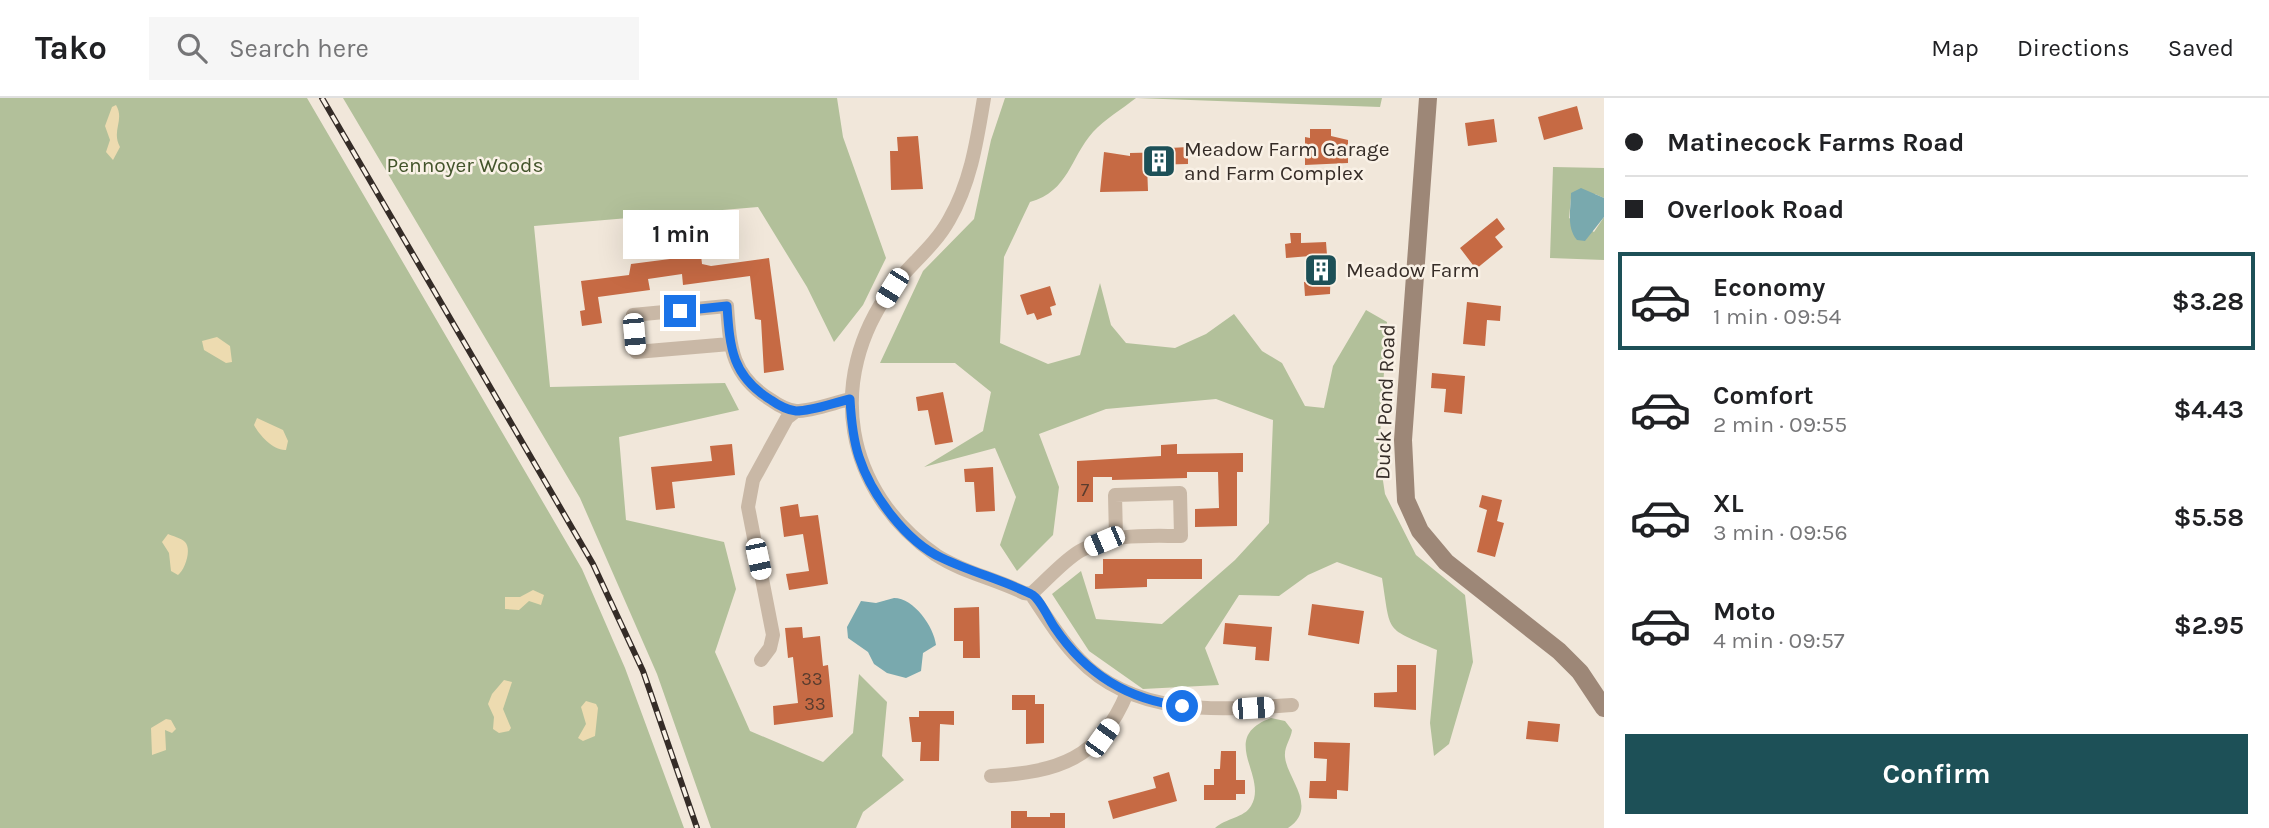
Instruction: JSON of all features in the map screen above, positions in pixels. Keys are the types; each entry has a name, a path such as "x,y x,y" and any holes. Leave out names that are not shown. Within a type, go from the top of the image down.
{"street":[{"path":"984,98 965,187 935,241 892,288 877,312 855,365 850,399 859,457 869,481 889,511 917,541 939,557 1031,594 1079,659 1097,676 1127,693 1160,703 1205,708 1292,705"},
{"name":"Duck Pond Road","path":"1428,98 1403,440 1406,500 1420,531 1446,562 1559,651 1580,671 1604,708"},
{"path":"730,344 636,352 633,315 727,306 730,344 740,373 750,387 775,403 796,411"},
{"path":"761,660 770,648 774,635 748,507 748,493 787,418 796,411 850,399"},
{"path":"1031,594 1079,551 1116,537 1181,536 1180,493 1115,495 1116,537"},
{"path":"991,776 1027,774 1081,753 1102,738 1116,720 1127,693"}],"green space":[{"path":"0,98 307,98 582,569 625,668 684,828 0,828"},
{"name":"Pennoyer Woods","path":"343,98 837,98 843,137 886,258 863,305 834,342 807,287 758,207 534,226 550,387 725,383 739,410 619,437 626,520 724,542 736,589 715,652 750,731 823,762 853,733 859,674 887,702 882,756 904,780 863,812 856,828 711,828 657,674 580,498"},
{"path":"1005,98 1136,98 1093,132 1068,173 1053,190 1030,202 1004,257 1000,343 1048,364 1080,355 1100,283 1111,325 1126,343 1175,348 1206,334 1234,314 1262,351 1282,363 1305,406 1324,408 1333,366 1366,310 1387,322 1379,454 1385,494 1416,555 1465,595 1473,662 1449,744 1434,756 1430,723 1437,650 1407,637 1393,627 1389,620 1382,578 1337,562 1308,575 1279,596 1239,595 1205,648 1219,685 1143,689 1089,651 1052,594 1081,571 1096,619 1162,624 1235,560 1269,523 1273,420 1216,399 1106,409 1039,434 1059,487 1053,535 1017,571 1000,545 1016,497 995,448 924,467 983,431 991,392 955,363 880,363 923,271 974,219 991,140"},
{"path":"1136,98 1382,98 1380,107"},
{"path":"1553,167 1604,168 1604,198 1595,194 1571,198 1569,218 1594,232 1604,217 1604,260 1550,258"},
{"path":"1271,718 1285,721 1292,730 1285,757 1301,802 1297,820 1288,828 1215,828 1244,813 1251,806 1255,794 1246,747 1248,736 1255,726"}],"sand":[{"path":"116,105 120,147 113,160 106,152 110,140 105,126 112,107"},
{"path":"217,337 230,346 232,362 226,363 204,350 202,341"},
{"path":"257,418 283,430 288,441 286,450 277,448 263,438 254,425"},
{"path":"168,534 185,542 188,549 187,559 178,575 171,571 169,553 162,542"},
{"path":"533,590 544,595 541,605 529,601 519,610 505,609 505,597 520,597"},
{"path":"504,680 512,682 503,709 511,728 499,733 493,729 494,717 488,704 492,694"},
{"path":"586,701 596,704 598,708 595,736 583,741 578,738 586,724 581,707"},
{"path":"166,719 171,720 176,729 172,733 165,730 166,750 152,755 151,728"}],"water":[{"path":"1581,188 1604,198 1604,217 1585,241 1577,240 1570,224 1571,193"},
{"path":"894,598 916,608 927,622 936,645 923,653 921,671 906,678 887,673 874,664 868,652 848,638 847,627 861,601 876,603"}],"building":[{"path":"1577,106 1583,129 1544,140 1538,117"},
{"path":"1494,119 1497,142 1468,146 1465,123"},
{"path":"1310,129 1331,129 1331,136 1348,140 1348,163 1305,165 1305,137 1310,138"},
{"path":"918,136 923,189 891,190 890,151 898,151 897,137"},
{"name":"Meadow Farm Garage and Farm Complex","path":"1188,147 1188,164 1147,165 1148,191 1100,192 1104,152 1130,156 1130,153 1170,152 1170,148"},
{"path":"1497,218 1505,229 1495,237 1503,247 1476,269 1460,248"},
{"name":"Meadow Farm","path":"1290,233 1301,233 1301,243 1326,242 1327,255 1331,255 1330,294 1305,296 1304,282 1312,281 1310,256 1286,258 1285,244 1291,243"},
{"path":"701,255 702,264 711,266 769,258 784,370 764,373 761,320 755,319 750,276 683,285 682,274 648,279 650,290 598,297 602,323 582,326 580,311 585,310 581,281 629,275 631,264"},
{"path":"1050,286 1056,305 1050,307 1052,315 1037,320 1034,313 1027,315 1020,295"},
{"path":"1467,302 1501,306 1500,321 1487,320 1485,346 1463,344"},
{"path":"1432,373 1465,376 1462,414 1444,412 1446,389 1431,388"},
{"path":"943,392 953,442 935,445 928,410 918,411 916,397"},
{"path":"732,444 735,475 672,482 675,508 656,510 651,467 712,461 710,446"},
{"path":"1177,444 1177,454 1243,453 1243,472 1237,472 1237,526 1195,527 1195,509 1219,508 1218,472 1187,472 1187,478 1112,480 1112,477 1093,477 1093,502 1077,502 1077,461 1161,456 1161,445"},
{"path":"993,467 995,511 976,512 974,482 965,482 964,469"},
{"path":"1482,495 1502,500 1497,521 1504,523 1495,557 1477,552 1487,510 1479,507"},
{"path":"798,504 800,517 818,515 828,584 789,590 786,574 809,571 803,534 784,537 780,507"},
{"path":"1103,559 1202,559 1202,579 1147,579 1147,587 1095,589 1095,574 1103,574"},
{"path":"1312,604 1364,611 1359,644 1308,635"},
{"path":"979,607 980,658 963,658 963,641 954,641 954,608"},
{"path":"1225,623 1272,627 1269,661 1255,660 1256,647 1223,644"},
{"path":"802,627 803,638 820,636 823,666 828,665 833,717 774,725 773,706 798,703 793,657 788,658 785,628"},
{"path":"1397,665 1416,665 1416,710 1374,707 1374,693 1397,692"},
{"path":"1012,695 1035,695 1035,704 1044,704 1044,743 1026,744 1026,710 1012,710"},
{"path":"919,711 954,711 954,725 940,724 939,761 920,761 921,742 912,742 909,717 919,717"},
{"path":"1528,721 1560,724 1558,742 1526,739"},
{"path":"1314,742 1350,743 1348,791 1337,790 1337,799 1309,798 1310,781 1326,781 1327,759 1314,758"},
{"path":"1221,751 1236,751 1236,780 1245,780 1245,794 1236,794 1236,800 1204,800 1204,785 1214,785 1214,769 1220,769"},
{"path":"1169,772 1177,801 1113,819 1108,801 1156,788 1153,777"},
{"path":"1011,811 1027,811 1027,817 1050,817 1050,813 1065,813 1065,828 1011,828"}],"railway":[{"path":"322,98 593,564 643,671 697,828"}],"place":[{"name":"Meadow Farm Garage and Farm Complex","path":"1159,161"},
{"name":"Meadow Farm","path":"1321,270"}],"route":[{"path":"680,311 727,306 730,344 740,373 750,387 775,403 796,411 850,399 851,421 859,457 869,481 889,511 917,541 939,557 1031,594 1061,638 1097,676 1127,693 1160,703 1182,706"}]}
